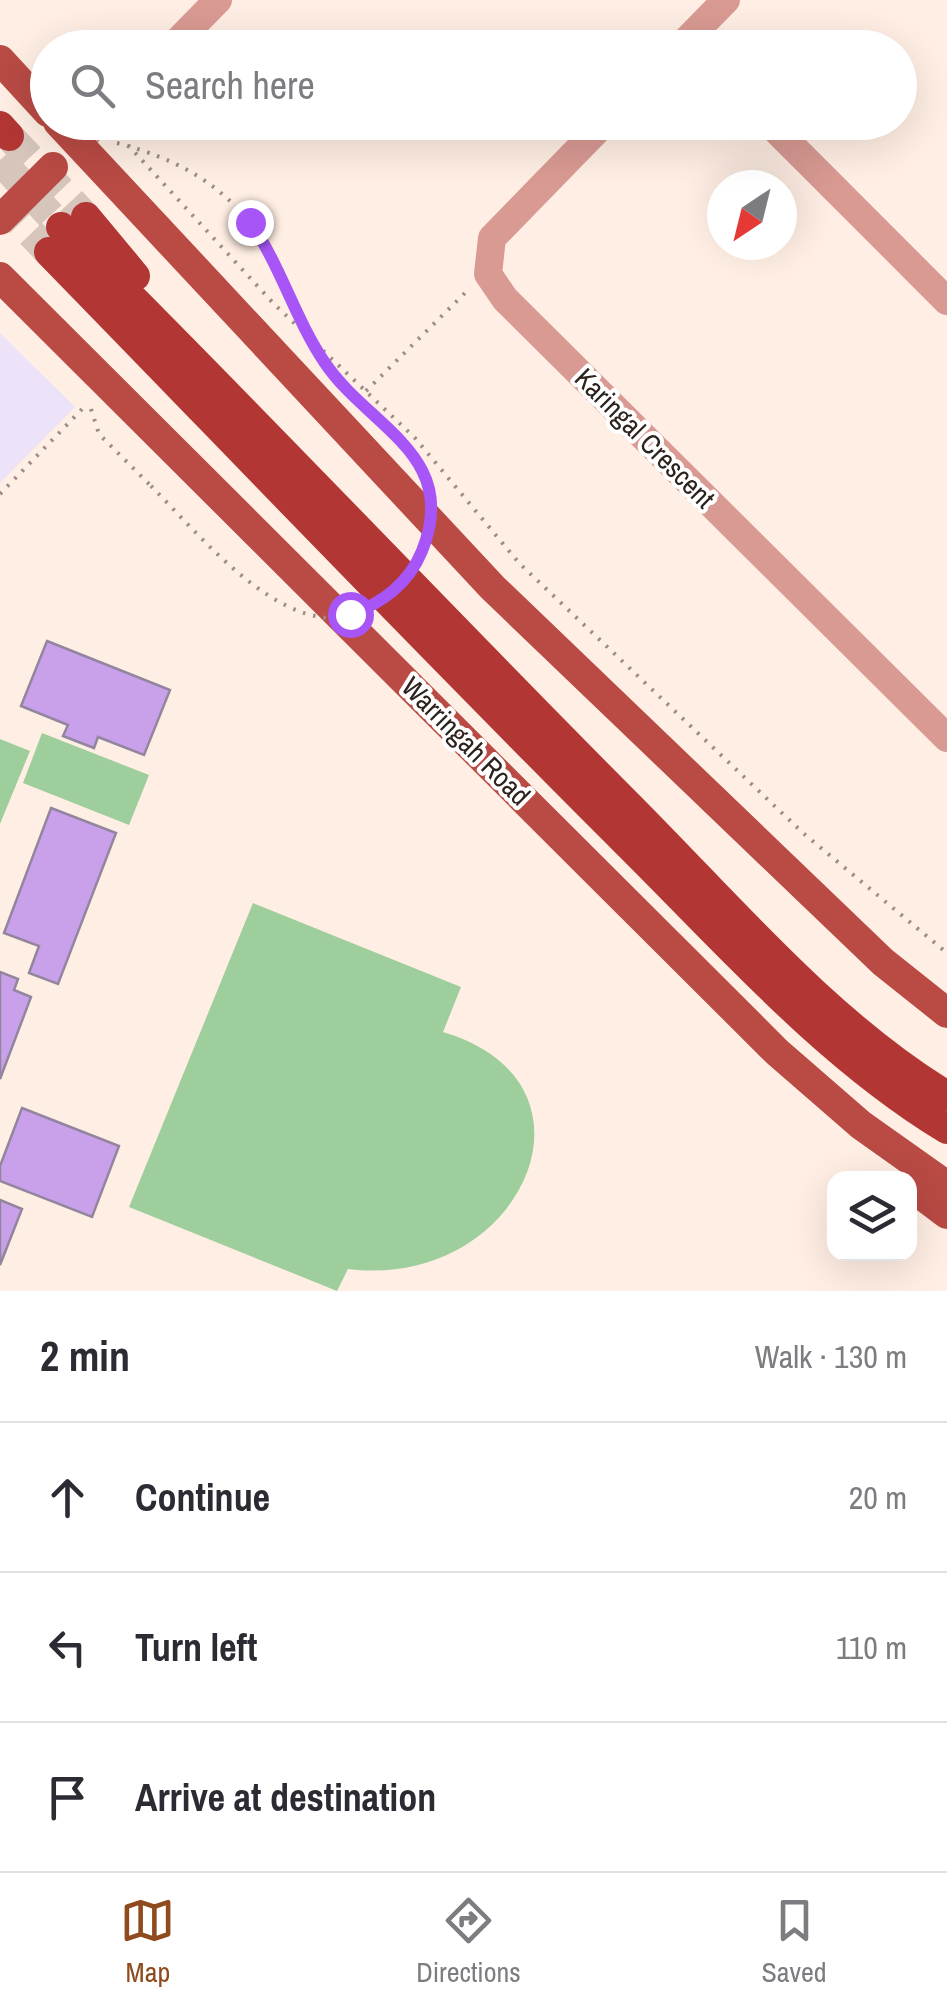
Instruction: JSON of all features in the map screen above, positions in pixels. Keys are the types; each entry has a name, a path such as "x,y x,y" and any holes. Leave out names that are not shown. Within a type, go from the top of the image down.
{"highway":[{"name":"Warringah Road","path":"947,1096 919,1079 834,1009 392,570 216,381 65,232 519,736 813,1026 902,1102 947,1130"}],"main road":[{"path":"0,60 30,92"},
{"path":"0,220 53,167 71,140"},
{"path":"86,140 493,588 883,962 947,1013"},
{"name":"Warringah Road","path":"0,277 777,1052 861,1125 947,1186"},
{"path":"777,1052 895,1171"},
{"path":"917,1191 947,1214"}],"street":[{"path":"189,30 218,0"},
{"path":"699,30 726,0"},
{"path":"488,274 492,238 587,140"},
{"path":"786,140 947,301"},
{"name":"Karingal Crescent","path":"488,274 505,298 947,738"}],"path":[{"path":"0,494 89,402 99,434 258,592 302,613 350,614 376,603 408,576 424,547 430,502 416,458 329,370 256,232 197,174 175,161 128,145 274,304 366,391 415,438 519,563 731,767 947,953"},
{"path":"366,391 454,302 488,274"}],"shaded area":[{"path":"0,333 75,407 0,483"}],"green space":[{"path":"42,733 149,775 129,825 23,783"},
{"path":"0,739 30,751 0,824"},
{"path":"253,903 461,987 443,1032 496,1058 525,1094 534,1135 525,1178 499,1217 460,1248 409,1267 348,1269 337,1291 129,1207"}],"building":[{"path":"47,641 170,690 144,755 98,737 94,748 63,736 68,725 21,706"},
{"path":"51,808 116,833 58,984 29,973 39,946 4,933"},
{"path":"0,972 18,979 14,990 31,997 0,1079"},
{"path":"22,1108 119,1146 92,1217 0,1181 0,1166"},
{"path":"0,1200 22,1209 0,1265"}],"tunnel":[{"path":"9,136 86,217"},
{"path":"0,160 61,227"},
{"path":"0,201 49,252"}],"route":[{"path":"250,222 329,370 408,446 427,484 431,515 417,562 387,596 350,614"}]}
